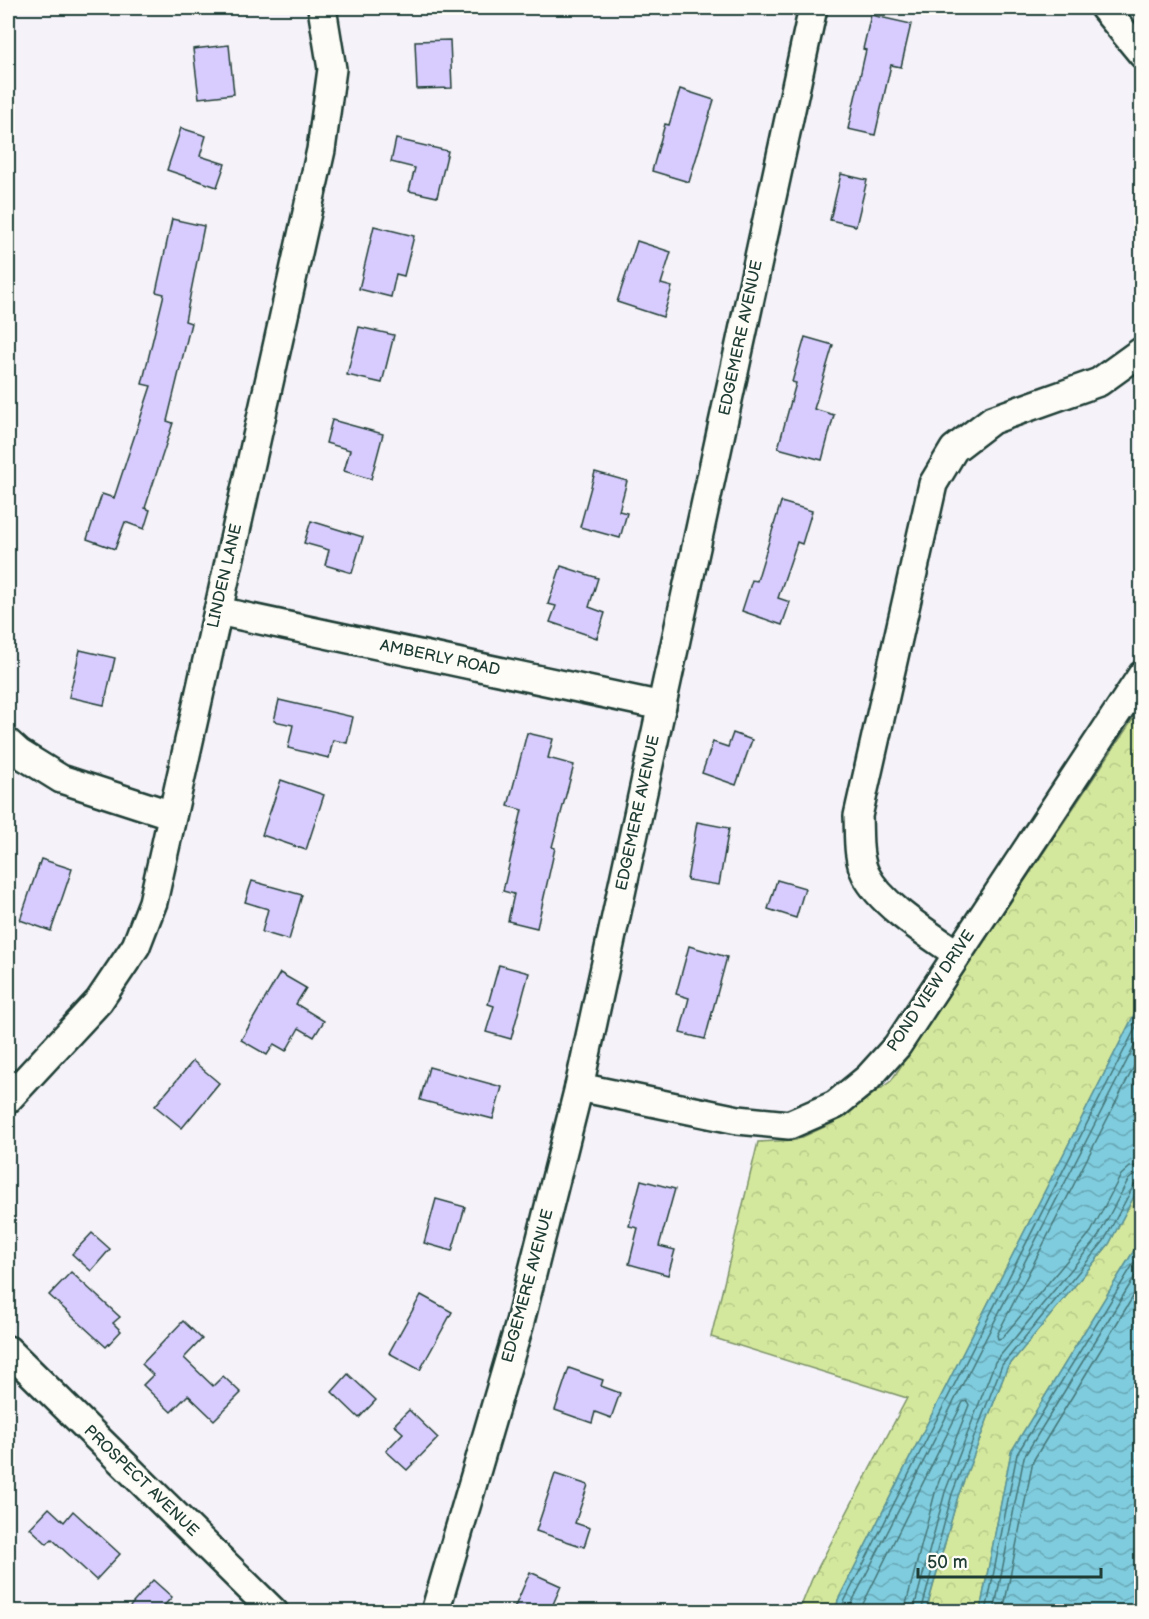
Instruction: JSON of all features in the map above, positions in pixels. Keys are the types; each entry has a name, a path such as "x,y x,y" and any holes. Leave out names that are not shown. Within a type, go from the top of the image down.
{"street":[{"name":"LINDEN LANE","path":"8,1099 99,1000 136,946 153,902 321,150 332,69 322,8"},
{"name":"EDGEMERE AVENUE","path":"435,1611 519,1326 579,1087 813,8"},
{"path":"1104,8 1142,54"},
{"path":"957,954 891,907 866,875 859,848 858,816 933,484 954,449 992,420 1099,382 1142,351"},
{"name":"AMBERLY ROAD","path":"218,611 662,706"},
{"name":"POND VIEW DRIVE","path":"579,1087 738,1120 789,1125 835,1105 868,1078 897,1046 1142,675"},
{"path":"8,743 18,753 61,779 172,815"},
{"name":"PROSPECT AVENUE","path":"8,1350 274,1611"}],"green space":[{"path":"1141,707 1141,1001 838,1600 836,1611 799,1611 812,1579 907,1398 711,1337 758,1142 796,1140 835,1122 891,1081"},
{"path":"1141,1183 1141,1239 1011,1452 980,1611 926,1612 958,1496 1007,1368 1109,1244"}],"water":[{"path":"1141,1001 1141,1183 1109,1244 1007,1368 958,1496 926,1611 836,1611 838,1600"},
{"path":"1141,1239 1141,1611 980,1611 1011,1452"}],"building":[{"path":"871,15 911,24 901,67 891,65 875,135 848,129 866,50 863,49"},
{"path":"450,40 452,88 417,89 415,41"},
{"path":"229,45 234,94 199,98 193,49"},
{"path":"680,89 714,100 689,182 652,171 665,124 669,125"},
{"path":"181,128 206,136 200,156 225,164 217,187 167,170"},
{"path":"396,139 448,151 437,197 409,191 415,168 391,162"},
{"path":"841,174 867,180 856,226 830,220"},
{"path":"172,219 204,226 185,321 191,323 167,421 173,423 145,508 150,510 144,529 125,522 115,549 87,539 102,494 114,498 151,386 142,384 164,294 156,292"},
{"path":"374,226 414,236 404,276 396,274 391,297 359,289"},
{"path":"637,241 671,252 661,284 672,287 663,317 617,302"},
{"path":"359,327 394,335 382,383 347,375"},
{"path":"805,337 833,345 814,409 834,415 822,460 778,448 796,383 792,382"},
{"path":"332,420 383,434 371,479 344,471 350,450 326,443"},
{"path":"595,472 627,481 619,511 627,513 620,538 580,527"},
{"path":"781,502 812,511 802,544 797,542 778,598 790,602 782,625 742,611 752,580 757,581"},
{"path":"311,521 363,537 352,573 325,565 329,550 304,543"},
{"path":"561,566 598,578 589,607 605,613 597,638 550,622 556,606 548,604"},
{"path":"80,650 115,658 104,705 69,697"},
{"path":"279,700 353,717 347,743 333,740 329,758 288,748 293,725 274,721"},
{"path":"527,733 553,739 548,758 574,765 552,847 555,848 537,928 508,921 514,894 503,891 522,810 508,806"},
{"path":"733,733 752,740 736,785 702,773 713,742 728,747"},
{"path":"281,780 324,795 306,850 262,835"},
{"path":"697,822 729,828 719,885 687,880"},
{"path":"41,859 72,869 51,931 20,920"},
{"path":"777,880 805,888 796,918 768,909"},
{"path":"252,881 302,895 289,940 262,932 268,909 245,902"},
{"path":"689,946 727,957 705,1039 680,1033 689,998 676,994"},
{"path":"499,965 529,973 511,1039 486,1032 494,1006 488,1004"},
{"path":"280,973 306,988 296,1004 324,1021 314,1037 299,1028 286,1051 274,1044 267,1055 241,1040"},
{"path":"193,1061 219,1083 182,1128 155,1106"},
{"path":"429,1067 502,1087 493,1119 420,1100"},
{"path":"641,1180 675,1189 659,1246 675,1250 668,1275 629,1264 638,1228 629,1226"},
{"path":"436,1199 465,1207 452,1251 424,1243"},
{"path":"92,1233 110,1249 91,1271 72,1254"},
{"path":"71,1272 120,1317 113,1323 121,1331 106,1347 49,1295"},
{"path":"421,1295 452,1312 420,1370 389,1353"},
{"path":"183,1321 202,1339 184,1358 213,1386 223,1376 241,1393 214,1420 188,1395 171,1412 143,1385 153,1375 142,1364"},
{"path":"569,1368 603,1380 601,1386 620,1393 611,1418 595,1412 592,1423 555,1410"},
{"path":"348,1374 376,1400 359,1418 332,1392"},
{"path":"409,1410 438,1438 407,1470 386,1451 403,1433 394,1425"},
{"path":"555,1474 588,1485 575,1523 590,1528 584,1547 536,1531"},
{"path":"49,1508 64,1522 73,1511 120,1554 96,1580 52,1539 47,1544 30,1528"},
{"path":"530,1572 561,1586 550,1611 513,1611"},
{"path":"153,1580 172,1597 159,1611 126,1611"}]}
